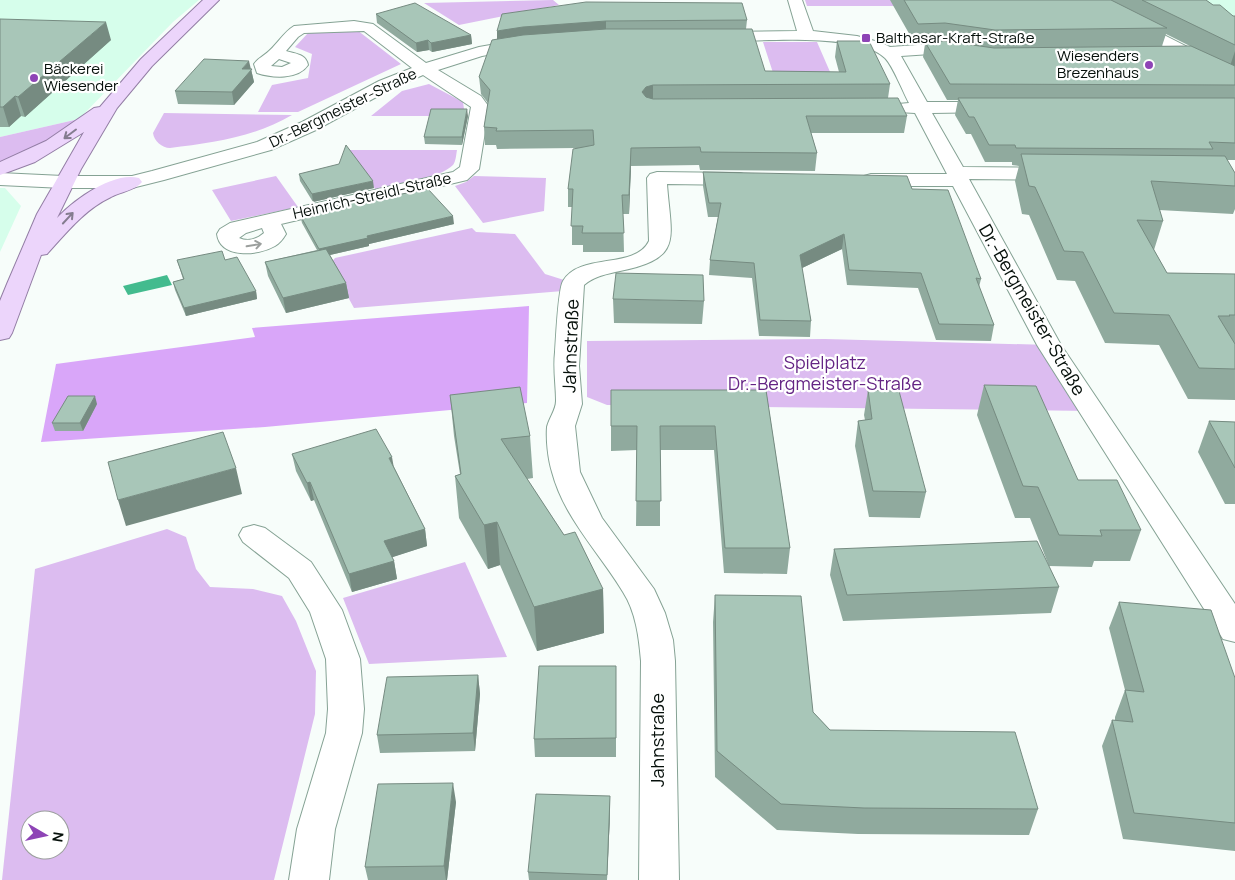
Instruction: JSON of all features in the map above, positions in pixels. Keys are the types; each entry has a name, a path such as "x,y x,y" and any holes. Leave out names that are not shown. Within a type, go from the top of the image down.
{"main road":[{"path":"0,333 23,267 68,174 110,106 170,39 212,0"},
{"path":"0,170 52,147 110,106"},
{"path":"23,267 84,203 104,192 132,182"}],"street":[{"path":"795,0 807,36"},
{"path":"1084,0 1235,78"},
{"name":"Heinrich-Streidl-Straße","path":"269,220 444,180 466,172 470,169 480,107 475,100 424,69 371,29 363,26 300,29 292,34 277,53"},
{"path":"698,37 807,36 853,40 876,46 888,52 931,49 977,56"},
{"name":"Dr.-Bergmeister-Straße","path":"68,174 132,182 180,170 264,146 309,126 385,85 424,69 479,52 542,42"},
{"name":"Dr.-Bergmeister-Straße","path":"888,52 899,68 1049,345 1235,630"},
{"path":"1158,55 1188,54"},
{"path":"890,108 1008,107"},
{"path":"0,170 30,167 68,174"},
{"name":"Dr.-Bergmeister-Straße","path":"68,174 157,167 180,170"},
{"path":"0,179 68,174"},
{"path":"855,179 1074,174"},
{"name":"Jahnstraße","path":"659,880 658,661 656,640 649,613 638,589 589,522 575,494 566,472 562,448 561,426 569,404 566,366 573,283 578,276 588,272 645,258 656,250 660,241 657,178 760,179"},
{"path":"254,535 300,570 326,610 343,659 346,709 344,733 316,829 309,880"}],"shaded area":[{"path":"0,0 199,0 173,22 79,119 0,137"},
{"path":"1199,0 1235,0 1235,21"},
{"path":"0,188 5,188 21,206 0,252"},
{"path":"167,275 172,285 128,295 123,286"},
{"path":"529,306 527,403 265,427 41,442 56,364 255,337 252,328"}],"green space":[{"path":"553,0 559,5 459,25 424,3"},
{"path":"805,0 897,0 901,6 807,6"},
{"path":"357,30 401,64 298,112 258,112 272,85 308,78 312,54 295,47 309,32"},
{"path":"763,42 817,42 834,81 776,82"},
{"path":"429,84 463,102 465,116 371,116 402,91"},
{"path":"164,113 292,115 278,123 248,134 202,144 170,148 159,144 153,133"},
{"path":"79,119 54,139 0,163 0,137"},
{"path":"347,150 457,150 453,165 447,170 428,177 376,190"},
{"path":"276,176 298,207 231,221 212,190"},
{"path":"474,176 546,178 544,211 483,223 455,186 466,182"},
{"path":"472,228 476,232 515,234 545,274 564,280 563,291 354,308 330,264 335,258"},
{"name":"Spielplatz Dr.-Bergmeister-Straße","path":"825,339 1049,345 1090,411 607,405 587,397 587,341"},
{"path":"167,529 186,537 196,569 210,587 253,589 282,596 296,621 316,671 315,714 274,880 2,880 35,569"},
{"path":"465,562 507,657 369,664 343,598"}],"building":[{"path":"904,0 1111,0 1167,28 995,30 945,23 918,24"},
{"path":"1142,0 1206,0 1213,5 1220,5 1235,16 1235,45"},
{"path":"586,2 742,3 747,20 606,21 523,27 497,31 502,14"},
{"path":"415,3 471,35 431,43 428,40 416,43 376,14"},
{"path":"0,19 106,22 18,97 15,96 3,107 0,107"},
{"path":"606,29 752,29 765,71 846,72 837,41 869,41 890,84 653,85 646,87 642,92 646,97 653,99 898,98 907,116 806,116 817,153 701,152 700,147 631,148 629,195 622,195 624,233 582,233 583,226 571,226 573,189 568,189 573,149 594,145 593,130 496,131 497,128 484,127 490,90 479,77 492,40 523,35"},
{"path":"944,41 994,48 1191,46 1235,66 1235,85 950,84 925,42"},
{"path":"204,59 249,61 242,69 252,69 232,92 175,91"},
{"path":"958,98 1235,98 1235,143 1209,142 1213,149 1016,148 1015,145 989,145 974,117 969,117"},
{"path":"431,109 467,109 462,137 424,137"},
{"path":"346,145 373,181 312,194 299,174 339,164"},
{"path":"1021,154 1225,156 1235,173 1235,186 1151,181 1163,221 1137,220 1167,273 1235,274 1235,315 1218,316 1235,344 1235,369 1199,368 1169,315 1114,313 1083,252 1064,251 1035,187 1029,186"},
{"path":"703,172 907,176 912,189 948,190 981,279 976,278 994,325 939,324 921,273 849,270 844,234 800,255 811,321 760,320 754,263 710,260 721,203 709,203"},
{"path":"428,189 453,216 319,249 300,215 384,194 386,197"},
{"path":"326,249 346,283 283,298 265,262"},
{"path":"222,251 225,260 237,257 256,291 184,308 173,282 184,279 177,260"},
{"path":"616,273 703,275 704,301 613,299"},
{"path":"984,385 1036,386 1078,480 1117,480 1141,530 1100,530 1102,536 1059,535 1038,487 1023,486"},
{"path":"520,387 530,436 501,439 564,535 575,532 603,589 534,607 497,522 484,525 455,476 461,474 450,395"},
{"path":"611,390 766,390 790,548 725,548 715,426 660,426 661,501 636,501 637,426 611,426"},
{"path":"868,390 899,391 926,492 873,491 858,421 872,419"},
{"path":"68,396 95,396 80,423 52,423"},
{"path":"1209,421 1235,422 1235,468"},
{"path":"376,429 392,457 389,458 425,529 384,541 394,561 349,574 310,482 307,483 292,454"},
{"path":"223,432 236,468 118,500 108,462"},
{"path":"1037,541 1059,587 847,595 834,549"},
{"path":"715,595 801,596 813,712 830,730 1015,732 1038,809 864,808 781,804 717,751"},
{"path":"1119,602 1211,610 1235,678 1235,823 1134,813 1112,720 1133,722 1125,690 1144,692"},
{"path":"539,666 616,666 616,738 534,739"},
{"path":"478,675 473,733 377,735 387,677"},
{"path":"453,783 444,866 365,867 378,784"},
{"path":"536,794 610,796 607,875 528,872"}],"place":[{"name":"Balthasar-Kraft-Straße","path":"866,38"},
{"name":"Wiesenders Brezenhaus","path":"1149,65"},
{"name":"Bäckerei Wiesender","path":"34,78"}]}
